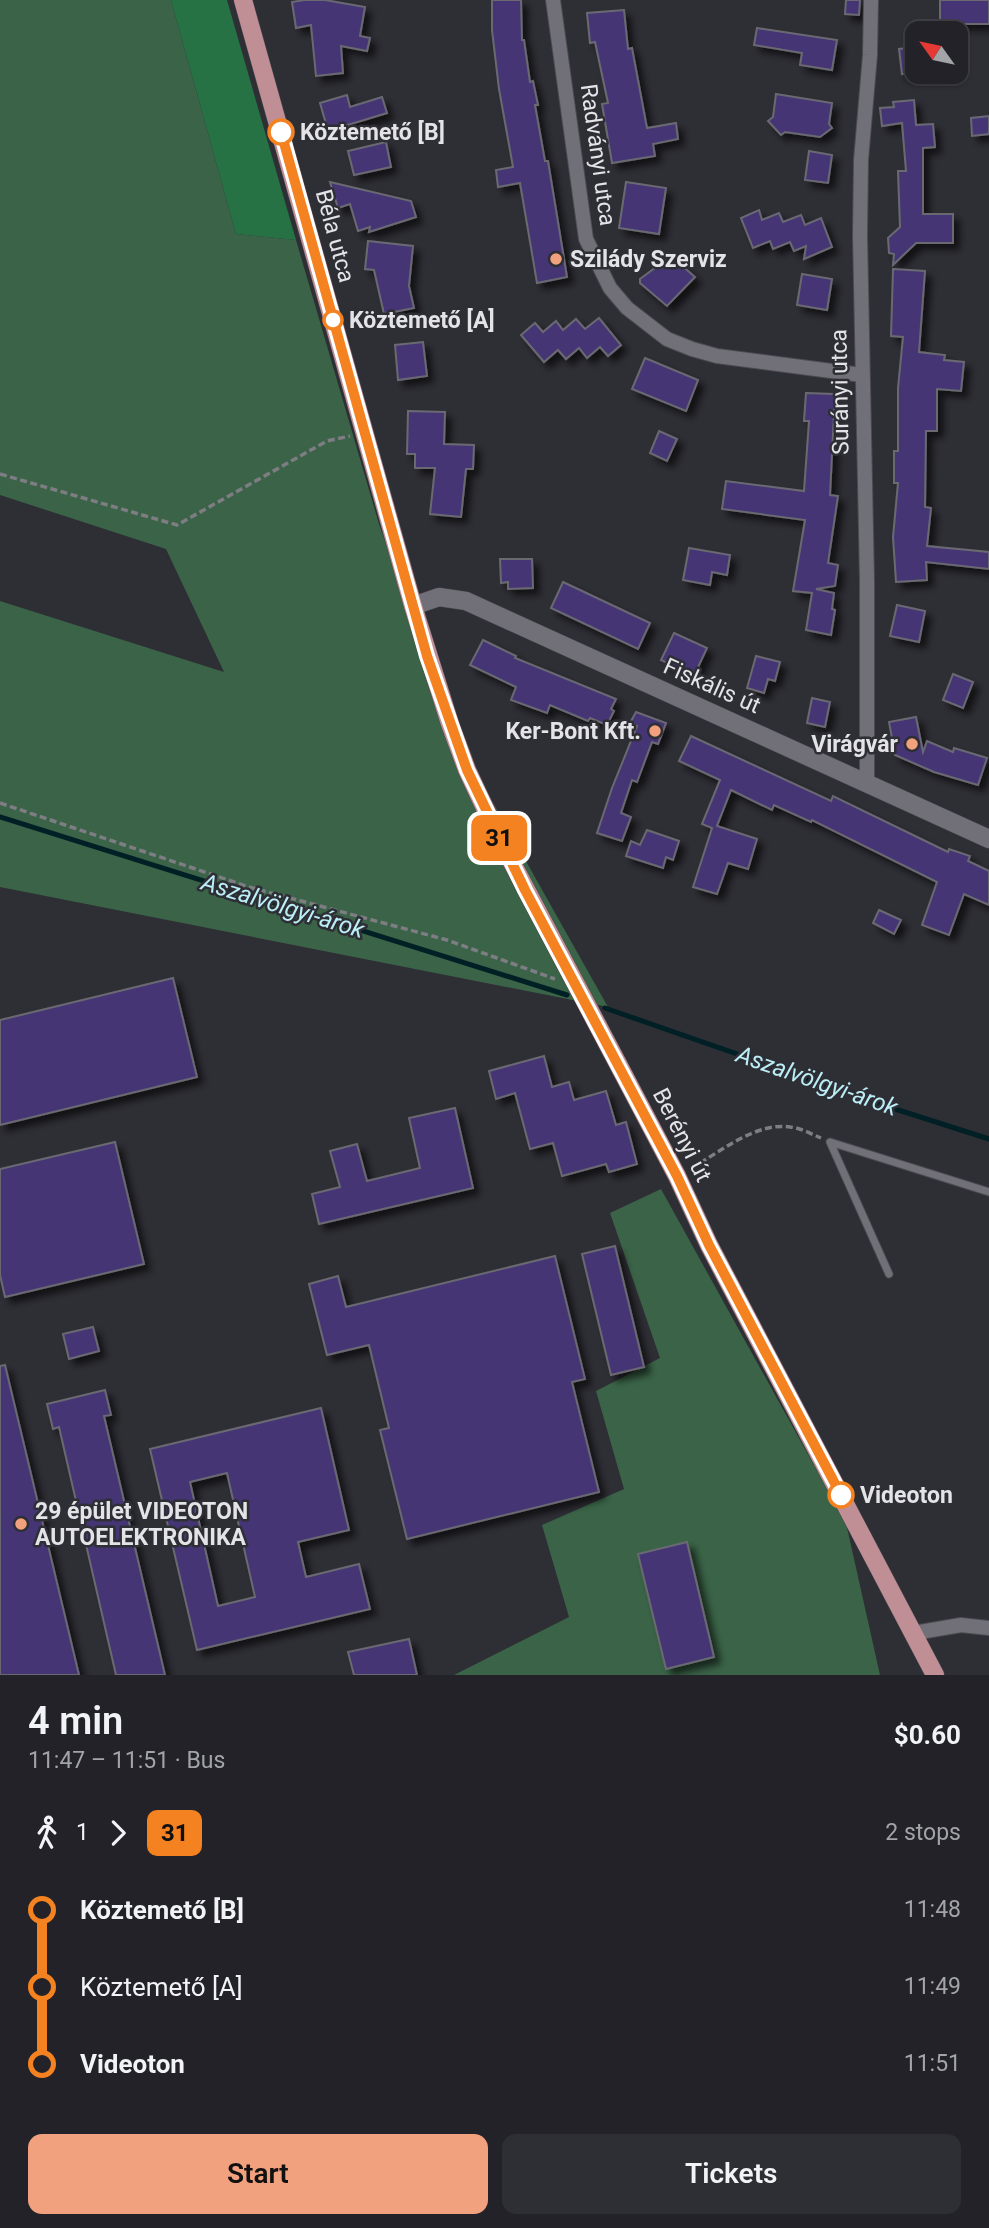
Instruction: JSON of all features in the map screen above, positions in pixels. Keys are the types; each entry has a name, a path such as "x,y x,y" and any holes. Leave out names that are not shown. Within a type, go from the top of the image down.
{"main road":[{"name":"Béla utca","path":"243,0 413,606"},
{"name":"Berényi út","path":"413,606 446,713 467,770 525,890 677,1176 709,1245 935,1675"}],"street":[{"name":"Radványi utca","path":"553,0 586,239 610,288 627,308 667,338 692,349 717,356 862,375"},
{"name":"Surányi utca","path":"867,783 861,160 872,0"},
{"name":"Fiskális út","path":"413,606 439,597 466,601 989,839"},
{"path":"914,1633 961,1625 989,1628"}],"lane":[{"path":"830,1142 989,1192"},
{"path":"830,1142 889,1274"},
{"path":"914,1633 926,1675"}],"path":[{"path":"0,474 177,525 327,441 364,433"},
{"path":"0,803 249,887 447,940 576,986"},
{"path":"677,1176 752,1132 772,1126 792,1127 830,1142"}],"green space":[{"path":"0,0 171,0 236,234 296,240 379,524 451,728 608,1007 0,887 0,601 224,672 166,549 0,495"},
{"path":"171,0 227,0 296,240 236,234"},
{"path":"661,1189 846,1523 880,1675 454,1675 569,1617 542,1525 624,1489 596,1391 660,1358 610,1213"}],"building":[{"path":"325,0 365,7 360,36 370,38 367,51 341,46 343,73 316,76 311,25 296,28 292,2"},
{"path":"492,0 521,0 522,40 530,82 533,81 538,105 535,105 545,161 548,161 567,277 537,283 520,183 498,187 496,170 513,167 499,89 492,30"},
{"path":"846,0 860,0 859,15 845,14"},
{"path":"940,0 989,0 989,24 940,21"},
{"path":"624,10 628,49 632,48 647,128 676,123 678,139 653,144 655,156 612,163 602,104 608,103 595,42 590,43 587,13"},
{"path":"757,28 837,40 832,70 800,65 802,53 754,45"},
{"path":"905,48 905,74 902,74 899,49"},
{"path":"776,94 832,103 829,124 832,128 820,137 785,132 781,135 768,121 773,117"},
{"path":"347,95 350,107 382,97 387,113 328,131 320,103"},
{"path":"914,100 916,125 933,124 935,147 923,148 923,214 953,214 953,243 916,243 893,265 894,254 889,253 888,238 900,227 898,171 906,171 902,123 882,126 880,108 894,107 893,102"},
{"path":"989,116 989,134 972,136 971,118"},
{"path":"386,142 391,167 354,175 348,151"},
{"path":"809,151 832,155 828,183 805,180"},
{"path":"330,182 411,201 416,217 369,232 370,227 358,231 350,204 338,208"},
{"path":"626,182 666,188 659,234 619,228"},
{"path":"759,210 762,220 779,213 783,222 801,215 805,225 821,218 832,247 804,259 806,246 794,251 790,242 773,249 770,241 753,248 741,218"},
{"path":"368,241 413,246 409,286 414,308 384,314 374,270 365,269"},
{"path":"671,256 695,277 667,306 640,283 640,279"},
{"path":"893,269 925,271 919,352 945,355 944,360 964,362 961,391 937,389 937,431 926,431 925,507 931,508 927,546 989,552 989,569 926,562 927,580 896,582 893,537 898,483 894,483 894,451 898,451 898,388 903,337 891,336"},
{"path":"802,274 832,279 827,310 797,305"},
{"path":"599,318 621,345 608,356 600,347 587,358 579,348 566,359 558,350 544,362 521,335 535,323 543,332 556,321 563,330 576,319 585,329"},
{"path":"423,342 427,376 398,380 395,345"},
{"path":"645,358 698,380 686,411 632,389"},
{"path":"806,393 835,394 830,495 838,496 828,563 838,565 835,586 816,589 834,593 832,609 835,610 831,635 806,630 812,593 793,591 805,520 722,509 726,481 804,491 809,421 804,421"},
{"path":"408,411 445,412 444,444 474,445 473,469 466,469 461,517 430,514 435,468 415,468 415,454 407,454"},
{"path":"659,431 677,439 667,461 650,453"},
{"path":"689,548 730,555 727,575 712,572 710,585 683,580"},
{"path":"500,559 532,559 533,588 508,589 508,582 501,583"},
{"path":"563,582 650,623 638,649 551,608"},
{"path":"897,605 925,611 919,642 890,636"},
{"path":"674,633 707,648 694,676 661,660"},
{"path":"483,640 516,656 515,658 616,699 607,725 590,718 588,721 550,705 547,713 511,700 516,687 470,665"},
{"path":"756,656 780,662 775,681 768,679 764,693 747,688"},
{"path":"953,674 973,682 963,708 943,700"},
{"path":"812,698 830,702 825,727 807,723"},
{"path":"636,712 666,723 658,744 652,742 637,782 632,780 621,813 631,817 622,841 597,833 637,726 630,723"},
{"path":"916,717 923,752 927,741 953,752 954,748 987,758 978,785 934,772 895,755 889,722"},
{"path":"691,736 831,801 833,796 948,852 949,849 970,856 968,861 989,871 989,905 964,894 949,935 922,925 937,882 812,820 811,822 774,805 772,810 731,790 717,826 757,839 748,869 728,863 717,894 693,887 712,828 702,824 720,780 679,761"},
{"path":"647,830 679,841 673,860 666,857 663,868 626,856 631,841 640,845"},
{"path":"879,910 901,920 894,934 873,923"},
{"path":"173,978 197,1077 0,1125 0,1020"},
{"path":"544,1056 552,1087 569,1082 574,1100 606,1091 616,1125 626,1122 637,1164 609,1172 606,1164 562,1176 553,1143 530,1149 515,1093 496,1099 489,1071"},
{"path":"455,1108 473,1188 319,1224 312,1194 340,1187 330,1151 357,1144 367,1181 420,1168 409,1118"},
{"path":"115,1142 144,1264 5,1297 0,1275 0,1169"},
{"path":"615,1246 644,1367 611,1375 582,1254"},
{"path":"555,1256 585,1379 572,1382 599,1492 407,1539 380,1430 389,1428 369,1345 327,1355 309,1284 338,1276 346,1307"},
{"path":"93,1327 99,1351 69,1359 63,1334"},
{"name":"29 épület VIDEOTON AUTOELEKTRONIKA","path":"5,1365 79,1675 0,1675 0,1366"},
{"path":"105,1390 111,1415 104,1416 165,1675 116,1675 59,1427 53,1429 47,1404"},
{"path":"321,1408 349,1530 298,1542 306,1577 359,1564 370,1609 197,1650 150,1449","holes":["227,1473 255,1597 218,1606 190,1482"]},
{"path":"687,1542 714,1657 666,1669 638,1554"},
{"path":"409,1639 417,1675 354,1675 348,1652"}],"waterway":[{"name":"Aszalvölgyi-árok","path":"0,817 567,995"},
{"name":"Aszalvölgyi-árok","path":"605,1008 989,1139"}],"bus line":[{"name":"31","path":"281,132 427,656 467,770 525,890 677,1176 709,1245 841,1495"}],"place":[{"name":"Köztemető [B]","path":"281,132"},
{"name":"Szilády Szerviz","path":"556,259"},
{"name":"Köztemető [A]","path":"333,320"},
{"name":"Ker-Bont Kft.","path":"655,731"},
{"name":"Virágvár","path":"912,744"},
{"name":"Videoton","path":"841,1495"},
{"name":"29 épület VIDEOTON AUTOELEKTRONIKA","path":"21,1524"}]}
